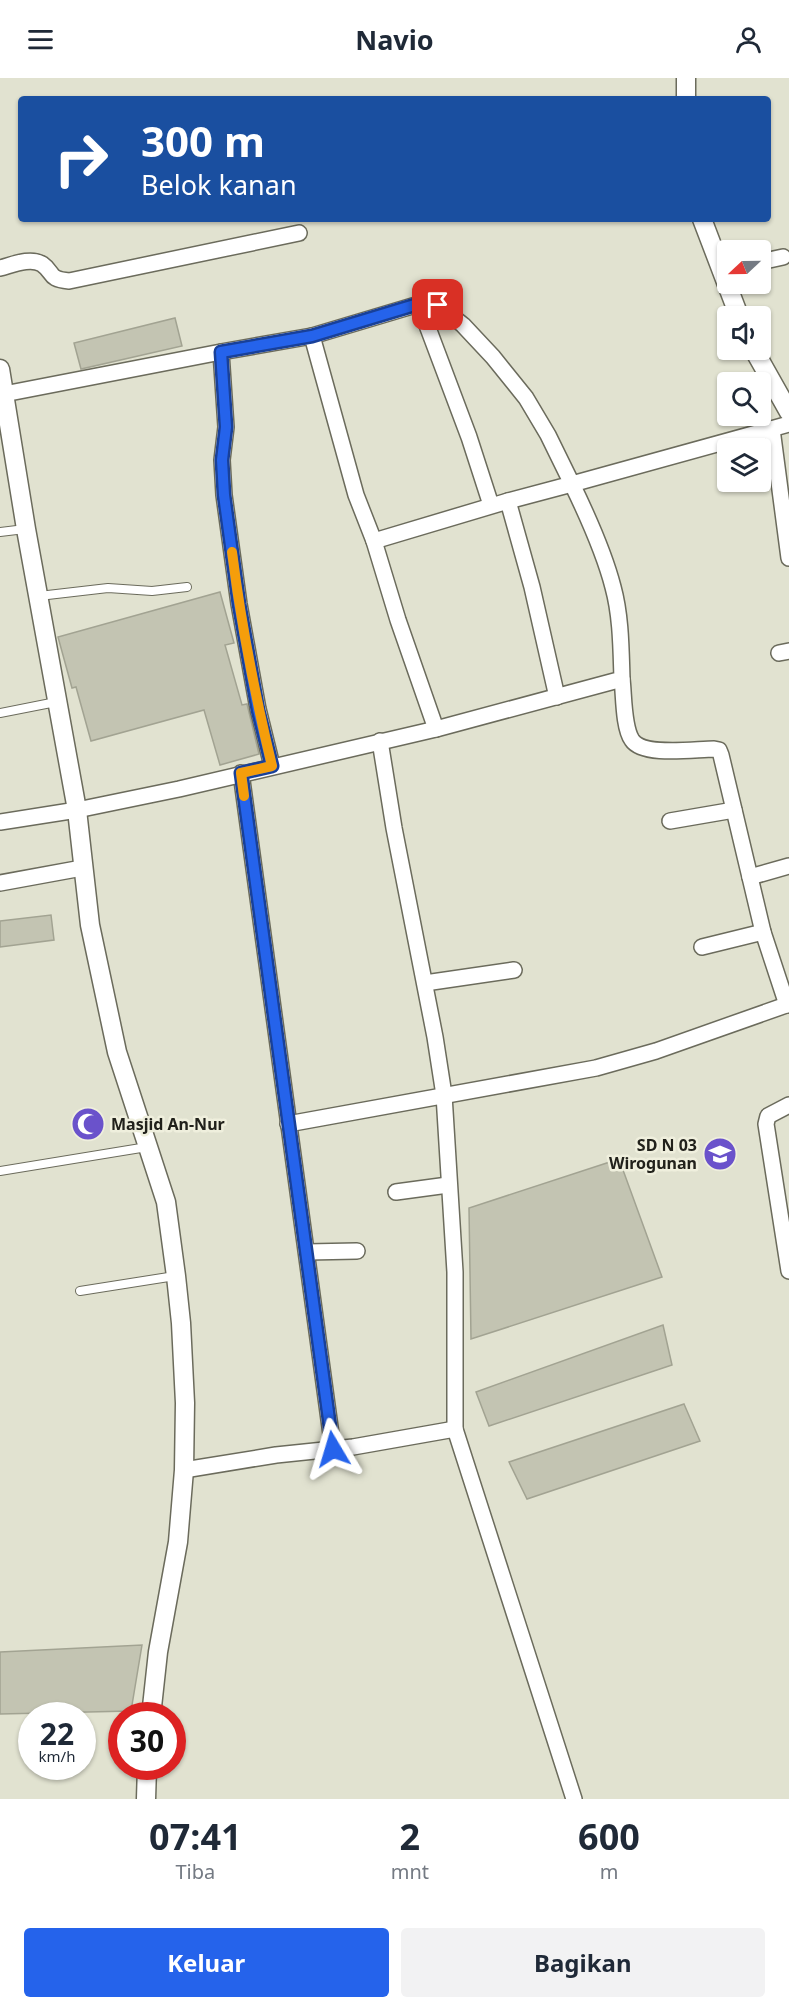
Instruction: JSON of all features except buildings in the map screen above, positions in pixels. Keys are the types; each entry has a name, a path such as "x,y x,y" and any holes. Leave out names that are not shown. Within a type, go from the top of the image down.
{"street":[{"path":"686,78 686,96"},
{"path":"703,222 717,254"},
{"path":"0,268 32,261 43,264 50,275 58,280 69,281 299,233"},
{"path":"771,260 783,257"},
{"path":"418,304 462,417 491,505"},
{"path":"4,394 312,336 418,304 438,305 463,325 493,357 526,398 578,483 613,587 627,725 632,740 641,748 653,750 719,750 763,932 788,1004 656,1051 596,1068 288,1124"},
{"path":"312,336 356,495 374,541 398,620 436,729"},
{"path":"221,352 226,427 222,460 224,495 239,604 258,710 272,766"},
{"path":"760,360 789,412"},
{"path":"0,369 5,423 77,810 90,925 117,1052 166,1202 176,1276 185,1403 184,1470 178,1542 158,1652 153,1702"},
{"path":"374,541 491,505 789,424"},
{"path":"772,429 789,558"},
{"path":"508,501 532,587 557,697"},
{"path":"0,822 77,810 179,789 436,729 622,679"},
{"path":"380,741 444,1095 455,1272 455,1429 574,1799"},
{"path":"241,773 333,1449"},
{"path":"670,821 734,810"},
{"path":"750,877 789,866"},
{"path":"0,883 82,868"},
{"path":"702,947 763,932"},
{"path":"424,983 514,970"},
{"path":"789,1105 768,1116 766,1124 789,1271"},
{"path":"396,1192 448,1185"},
{"path":"307,1252 357,1251"},
{"path":"184,1470 455,1429"},
{"path":"146,1799 147,1780"}],"lane":[{"path":"0,532 26,529"},
{"path":"39,596 108,588 152,591 187,587"},
{"path":"0,713 58,701"},
{"path":"0,1171 148,1147"},
{"path":"80,1291 176,1276"}],"slow traffic":[{"path":"232,552 258,710 272,766 241,773 244,796"}],"place":[{"name":"Masjid An-Nur","path":"88,1124"},
{"name":"SD N 03 Wirogunan","path":"720,1154"}],"route":[{"path":"333,1449 241,773 272,766 258,710 239,604 222,479 226,427 221,352 312,336 418,304 438,305"}]}
